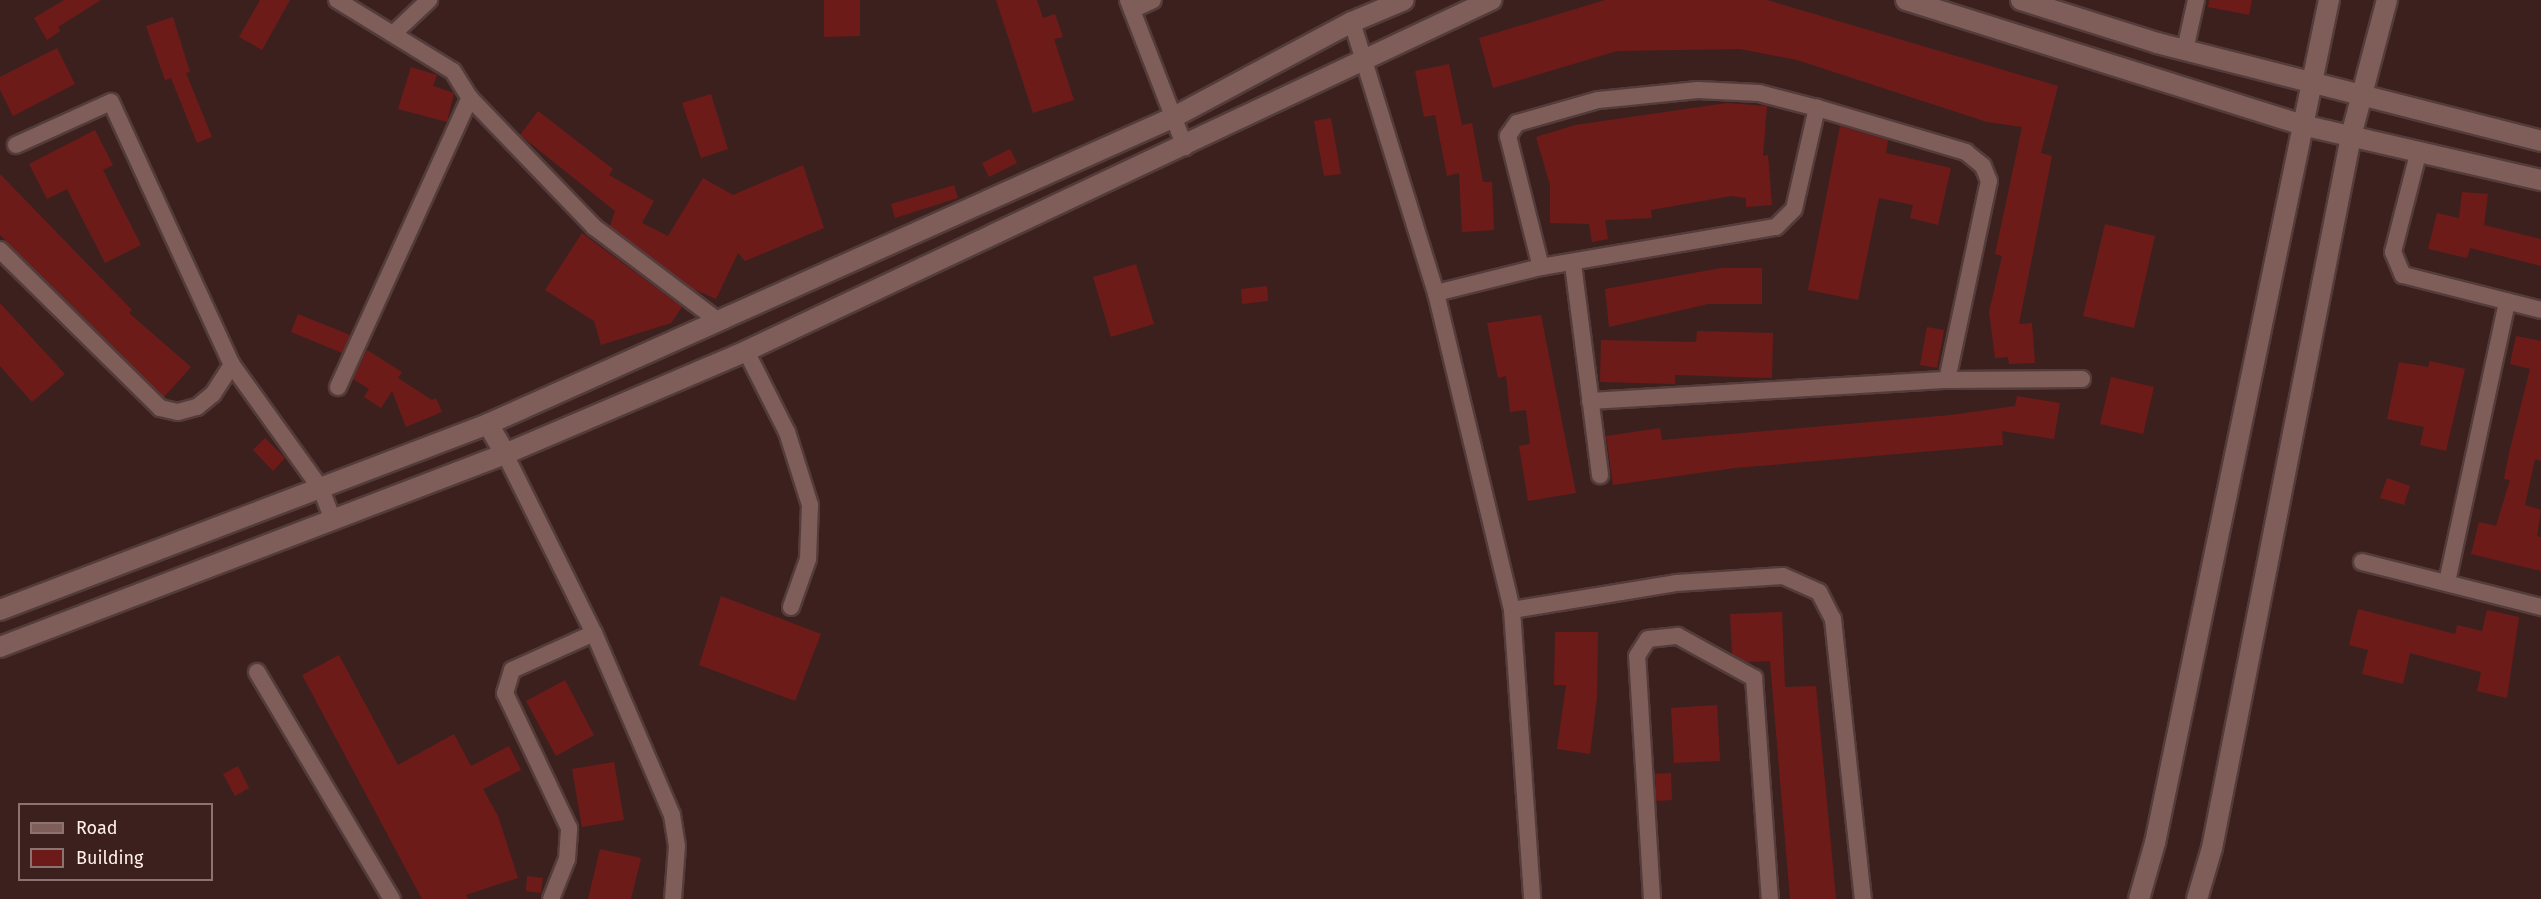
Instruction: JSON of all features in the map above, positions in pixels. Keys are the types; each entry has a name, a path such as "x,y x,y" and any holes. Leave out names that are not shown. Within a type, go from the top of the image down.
{"street":[{"path":"337,0 453,71 470,98 594,228 717,320"},
{"path":"393,33 429,0"},
{"path":"1152,0 1130,5 1185,147"},
{"path":"0,610 489,424 717,320 1173,118 1352,22 1404,0"},
{"path":"0,647 505,454 746,351 1185,147 1364,58 1491,0"},
{"path":"1906,0 2301,125 2418,154 2541,180"},
{"path":"2021,0 2186,50 2541,141"},
{"path":"2186,50 2196,0"},
{"path":"2139,899 2155,843 2309,83 2330,0"},
{"path":"2197,899 2212,848 2351,136 2387,0"},
{"path":"1352,22 1436,293 1512,610 1532,899"},
{"path":"1541,267 1508,136 1517,123 1598,100 1698,90 1759,93 1817,108 1966,152 1983,166 1989,181 1947,380"},
{"path":"338,387 470,98"},
{"path":"16,145 111,102 232,364 321,489 333,520"},
{"path":"1436,293 1541,267 1573,264 1776,227 1794,209 1817,108"},
{"path":"2418,154 2393,252 2403,274 2422,282 2541,310"},
{"path":"0,250 160,408 178,412 197,407 213,394 232,364"},
{"path":"1573,264 1600,475"},
{"path":"2447,582 2507,301"},
{"path":"746,351 787,432 810,505 808,559 791,607"},
{"path":"1590,401 1947,380 2082,379"},
{"path":"489,424 594,633 672,814 676,846 673,899"},
{"path":"2362,562 2541,607"},
{"path":"1512,610 1676,583 1783,576 1819,592 1833,620 1863,899"},
{"path":"551,899 567,859 569,828 505,693 512,670 594,633"},
{"path":"1652,899 1637,656 1648,639 1678,636 1754,678 1770,899"},
{"path":"257,672 392,899"}],"building":[{"path":"64,0 101,0 58,27 60,31 47,40 34,18"},
{"path":"260,0 290,0 262,50 239,37"},
{"path":"824,0 860,0 860,36 824,37"},
{"path":"996,0 1037,0 1043,18 1055,14 1063,37 1054,39 1074,100 1033,113"},
{"path":"1605,0 1767,0 2058,86 2041,153 2052,156 2019,324 2032,323 2035,363 2009,364 2008,357 1995,358 1989,312 2002,256 1995,254 2022,127 1987,122 1797,60 1740,49 1617,51 1493,88 1479,38"},
{"path":"2209,0 2252,0 2249,15 2208,7"},
{"path":"173,17 190,72 186,73 212,137 197,143 171,78 165,80 146,26"},
{"path":"57,48 75,84 13,116 0,90 0,77"},
{"path":"1449,64 1462,125 1472,123 1483,182 1492,182 1494,230 1462,232 1459,173 1447,176 1435,115 1424,117 1415,71"},
{"path":"411,67 437,75 433,86 454,93 447,122 398,109"},
{"path":"711,94 728,149 701,158 682,103"},
{"path":"1727,103 1767,106 1763,156 1768,155 1772,205 1746,207 1746,198 1731,196 1651,210 1652,218 1605,220 1608,239 1592,242 1589,224 1550,223 1550,185 1536,137 1575,125"},
{"path":"538,111 613,169 609,175 654,201 642,223 668,236 703,178 733,195 803,165 824,228 745,261 738,253 716,299 693,289 610,226 615,211 520,135"},
{"path":"1331,118 1341,174 1324,176 1314,121"},
{"path":"1840,126 1888,140 1886,153 1951,168 1938,225 1910,218 1913,205 1879,198 1858,300 1808,290"},
{"path":"95,130 113,165 103,170 141,245 105,263 67,189 47,199 29,164"},
{"path":"1010,149 1017,163 989,177 982,163"},
{"path":"0,174 132,310 129,313 191,367 164,397 0,235"},
{"path":"954,185 958,198 895,218 891,204"},
{"path":"2462,192 2488,194 2484,225 2541,239 2541,266 2470,248 2467,258 2428,249 2437,213 2459,218"},
{"path":"2105,224 2155,236 2134,328 2083,316"},
{"path":"582,233 682,307 671,323 601,345 594,321 545,290"},
{"path":"1136,264 1154,324 1111,337 1093,277"},
{"path":"1721,268 1762,268 1762,304 1708,304 1609,327 1605,289"},
{"path":"1267,286 1268,301 1242,304 1241,289"},
{"path":"0,303 65,374 32,402 0,366"},
{"path":"298,314 350,335 342,353 291,332"},
{"path":"1541,315 1576,493 1528,501 1519,446 1530,444 1526,410 1510,412 1506,376 1498,378 1487,323"},
{"path":"1927,327 1944,330 1937,368 1920,365"},
{"path":"1697,331 1773,333 1772,378 1675,375 1675,384 1600,382 1601,340 1696,342"},
{"path":"2516,336 2541,341 2541,461 2535,459 2525,505 2541,510 2537,536 2541,537 2541,571 2471,554 2479,522 2496,526 2510,480 2504,479 2530,369 2510,364"},
{"path":"367,350 402,372 398,378 432,400 436,398 442,412 406,427 392,391 381,408 364,397 369,389 353,379"},
{"path":"2430,361 2465,369 2446,451 2420,445 2424,427 2387,419 2399,362 2428,367"},
{"path":"2111,377 2154,387 2143,434 2100,424"},
{"path":"2017,396 2060,403 2054,439 2002,431 2003,445 1735,468 1613,485 1606,436 1660,428 1662,440 1951,415 2015,406"},
{"path":"265,438 285,458 273,471 253,450"},
{"path":"2387,478 2410,486 2404,505 2380,498"},
{"path":"721,596 821,634 795,701 699,665"},
{"path":"2358,609 2455,634 2457,625 2482,631 2487,610 2519,617 2507,698 2477,691 2481,672 2410,653 2403,684 2362,674 2368,650 2349,645"},
{"path":"1782,612 1785,687 1816,686 1836,899 1790,899 1770,661 1747,662 1732,654 1730,614"},
{"path":"1555,632 1598,632 1597,697 1590,754 1557,749 1566,685 1554,685"},
{"path":"339,655 398,765 454,734 471,766 509,746 521,770 483,789 498,816 518,878 466,895 468,899 422,899 302,675"},
{"path":"565,680 594,735 556,756 526,701"},
{"path":"1717,705 1720,761 1674,763 1671,708"},
{"path":"614,762 624,820 582,827 572,769"},
{"path":"238,766 249,788 235,796 223,774"},
{"path":"1671,773 1672,800 1656,801 1655,774"},
{"path":"600,849 641,858 631,899 588,899"},
{"path":"527,876 543,878 541,893 526,891"}]}
